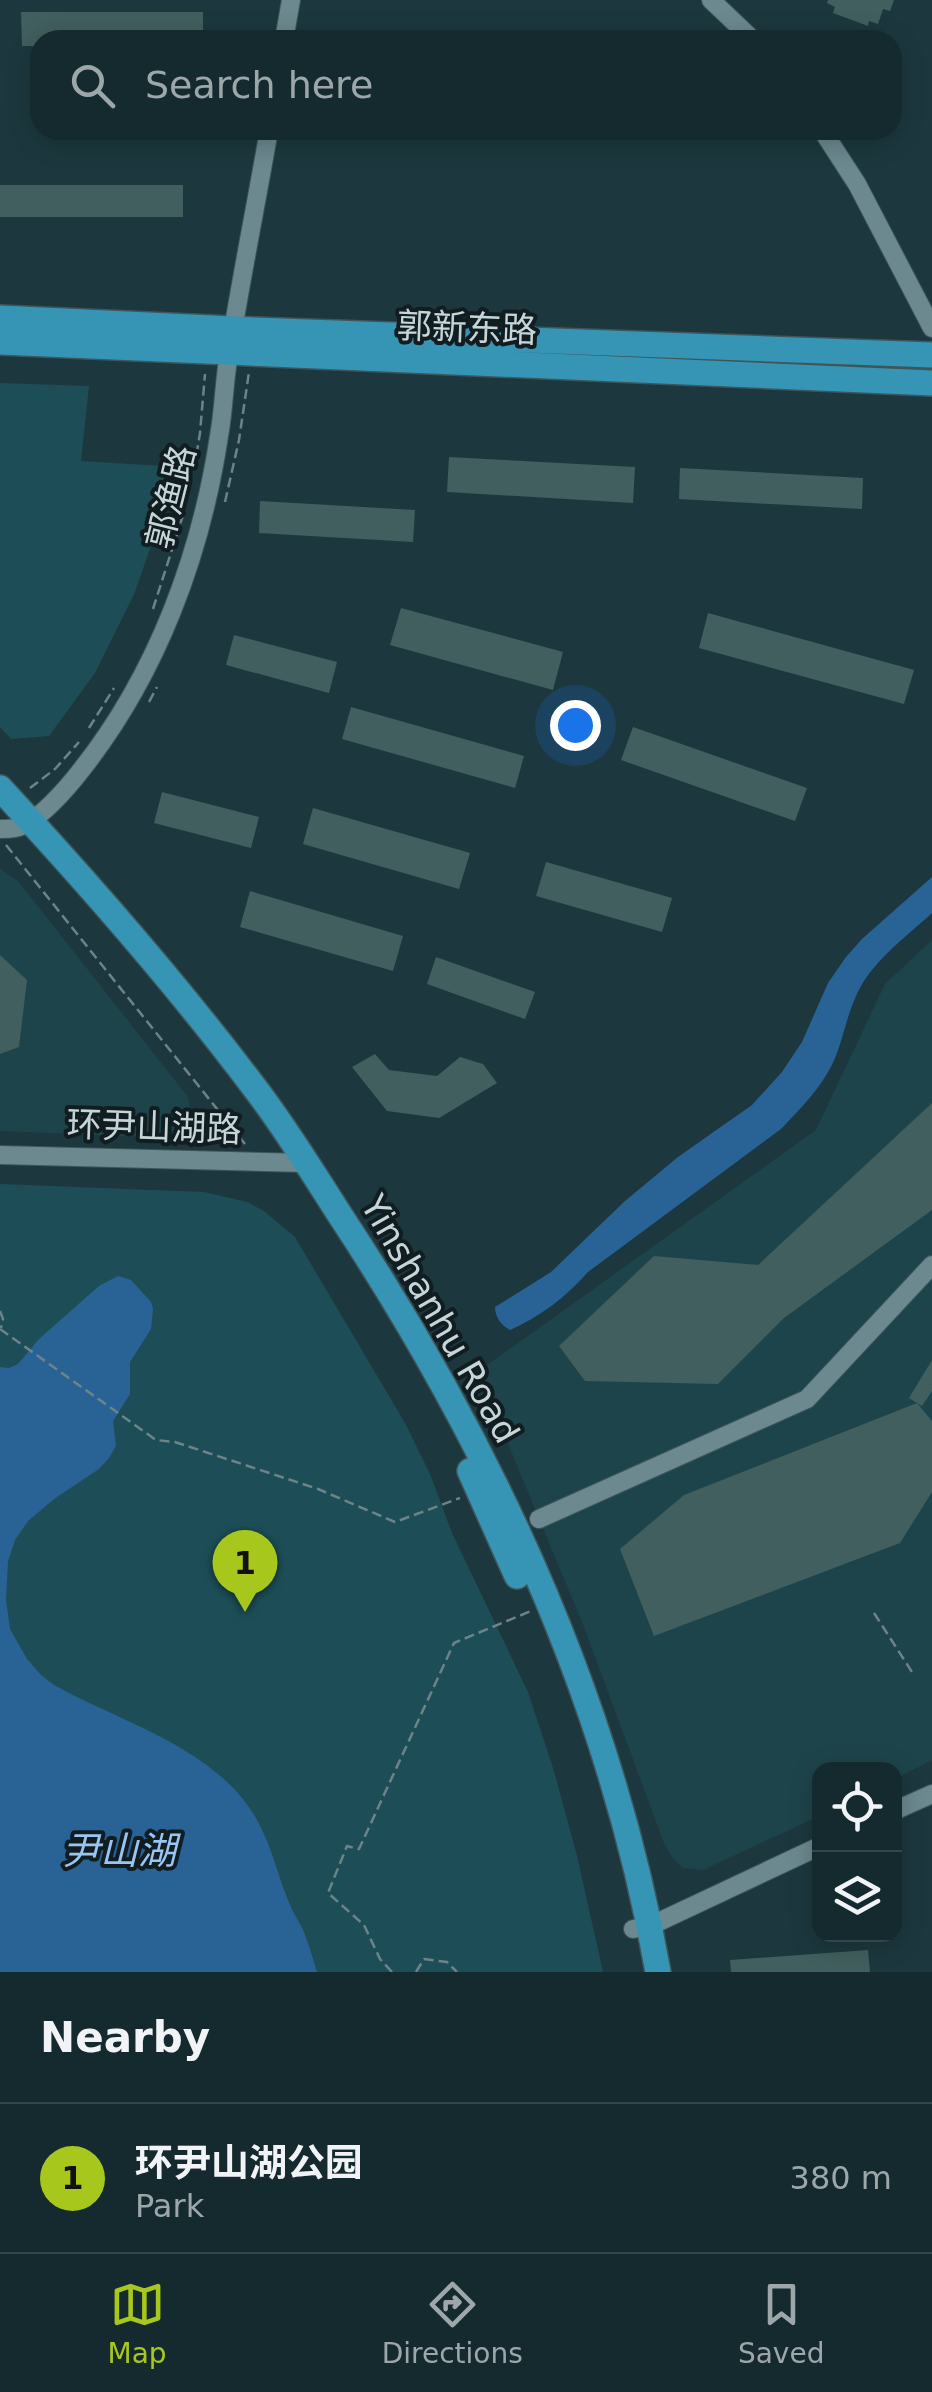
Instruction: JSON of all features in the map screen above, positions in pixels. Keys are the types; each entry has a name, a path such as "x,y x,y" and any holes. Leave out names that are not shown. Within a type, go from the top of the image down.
{"main road":[{"name":"郭新东路","path":"0,318 223,345 932,382"},
{"name":"郭新东路","path":"0,342 932,355"},
{"name":"Yinshanhu Road","path":"9,816 162,993 298,1163 391,1292 455,1405 502,1497 586,1700 602,1776 642,1927 658,1972"},
{"name":"Yinshanhu Road","path":"298,1163 440,1410 602,1776"},
{"name":"Yinshanhu Road","path":"641,1972 642,1927"}],"street":[{"path":"286,30 291,0"},
{"path":"710,0 742,30"},
{"name":"郭渔路","path":"9,816 70,786 105,740 136,690 187,572 220,435 223,345 267,140"},
{"path":"828,140 857,184 932,328"},
{"name":"环尹山湖路","path":"0,1155 298,1163"},
{"path":"539,1520 807,1399 932,1266"},
{"path":"902,1807 932,1794"},
{"path":"642,1927 812,1850"}],"path":[{"path":"194,472 223,345"},
{"path":"150,616 184,511"},
{"path":"118,681 84,736 9,816 260,1163"},
{"path":"0,1311 4,1320 0,1329 156,1440 175,1442 318,1489 395,1522 479,1491"},
{"path":"392,1972 380,1959 364,1925 328,1893 346,1846 358,1849 454,1643 532,1611"},
{"path":"874,1613 912,1672"},
{"path":"416,1972 424,1959 447,1962 457,1972"}],"shaded area":[{"path":"0,383 89,386 81,461 178,467 135,592 95,673 49,736 11,739 0,727"},
{"path":"0,869 18,881 188,1097 190,1112 179,1131 155,1137 0,1131"},
{"path":"932,940 932,1760 902,1775 902,1762 812,1762 812,1819 703,1870 683,1868 664,1843 584,1627 476,1373 816,1130 885,984"},
{"path":"0,1184 204,1192 247,1202 295,1237 405,1423 528,1692 577,1856 603,1972 0,1972"}],"water":[{"path":"932,877 932,913 875,966 861,986 827,1074 781,1129 588,1272 552,1305 510,1330 504,1326 495,1307 551,1272 625,1201 678,1157 752,1105 802,1042 828,983 846,957"},
{"name":"尹山湖","path":"118,1276 131,1280 153,1309 151,1329 130,1362 130,1394 113,1421 116,1446 99,1469 54,1499 28,1521 15,1540 8,1561 6,1600 10,1629 27,1659 54,1685 166,1740 218,1774 240,1795 263,1831 317,1972 0,1972 0,1367 18,1364 39,1339 99,1286"}],"building":[{"path":"828,0 894,0 890,11 883,9 878,24 869,21 868,26 833,13 835,7"},
{"path":"21,12 203,12 203,30 30,30 30,46 22,46"},
{"path":"0,185 183,185 183,217 0,217"},
{"path":"449,457 635,467 633,503 447,492"},
{"path":"680,468 863,478 862,509 679,499"},
{"path":"260,501 415,510 413,542 259,533"},
{"path":"401,608 563,652 553,690 390,645"},
{"path":"708,613 914,670 904,704 699,648"},
{"path":"234,635 337,662 329,693 226,665"},
{"path":"351,707 524,756 515,788 342,739"},
{"path":"633,727 807,788 795,821 621,760"},
{"path":"162,792 259,817 251,848 154,823"},
{"path":"313,808 470,853 459,889 303,844"},
{"path":"546,862 672,898 662,932 536,896"},
{"path":"250,891 403,936 393,971 240,927"},
{"path":"0,955 27,980 19,1047 0,1054"},
{"path":"436,957 535,992 525,1019 427,984"},
{"path":"375,1054 389,1070 437,1076 460,1057 483,1064 497,1083 439,1118 387,1111 352,1067"},
{"path":"932,1103 932,1210 784,1318 718,1384 585,1381 559,1346 654,1256 758,1265"},
{"path":"932,1360 932,1391 922,1406 909,1398"},
{"path":"917,1403 932,1421 932,1492 900,1543 654,1636 620,1549 684,1495"},
{"path":"868,1950 870,1972 731,1972 730,1960"}],"place":[{"name":"环尹山湖公园","path":"245,1612"}]}
